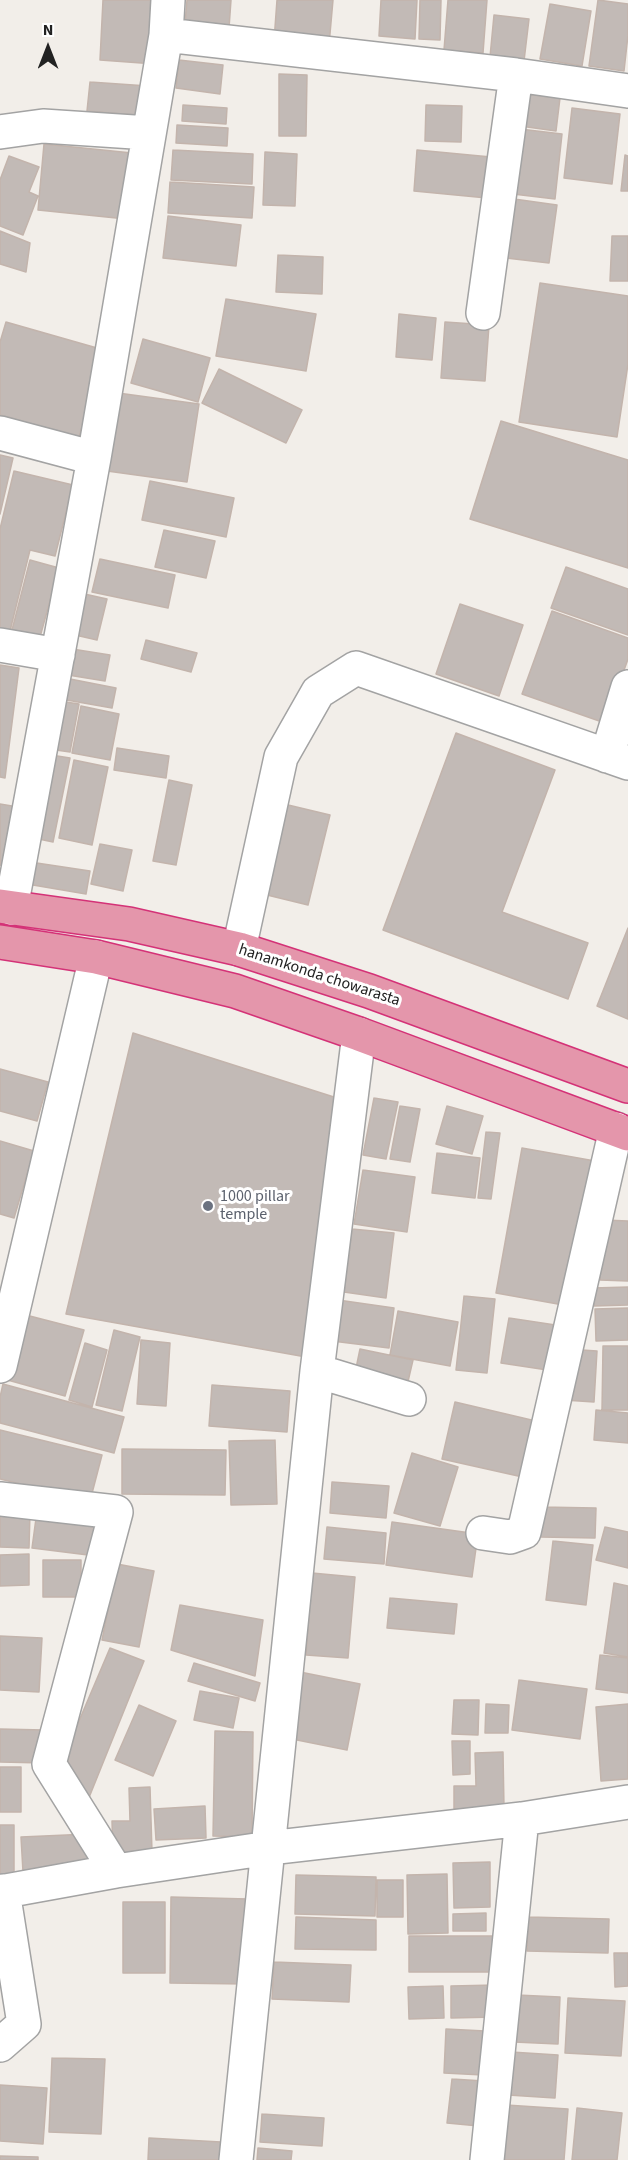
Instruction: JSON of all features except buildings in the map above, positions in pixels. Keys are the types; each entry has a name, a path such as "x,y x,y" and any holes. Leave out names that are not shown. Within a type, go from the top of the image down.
{"highway":[{"name":"hanamkonda chowarasta","path":"5,907 129,924 239,949 369,991 628,1086"},
{"path":"0,942 96,957 235,991 622,1131"}],"street":[{"path":"5,907 58,655 166,35 168,0"},
{"path":"166,35 516,75 628,91"},
{"path":"483,313 516,75"},
{"path":"0,132 43,126 149,133"},
{"path":"0,434 93,458"},
{"path":"0,645 58,655"},
{"path":"239,949 281,757 318,692 356,668 618,759 628,687"},
{"path":"0,1366 96,957"},
{"path":"236,2160 317,1371 359,1034"},
{"path":"483,1533 510,1537 524,1532 622,1131"},
{"path":"317,1371 409,1399"},
{"path":"0,1498 116,1512 49,1764 116,1870"},
{"path":"0,2045 24,2024 2,1892 116,1870 269,1848 522,1819 628,1802"},
{"path":"488,2160 522,1819"}],"place":[{"name":"1000 pillar temple","path":"208,1206"}]}
